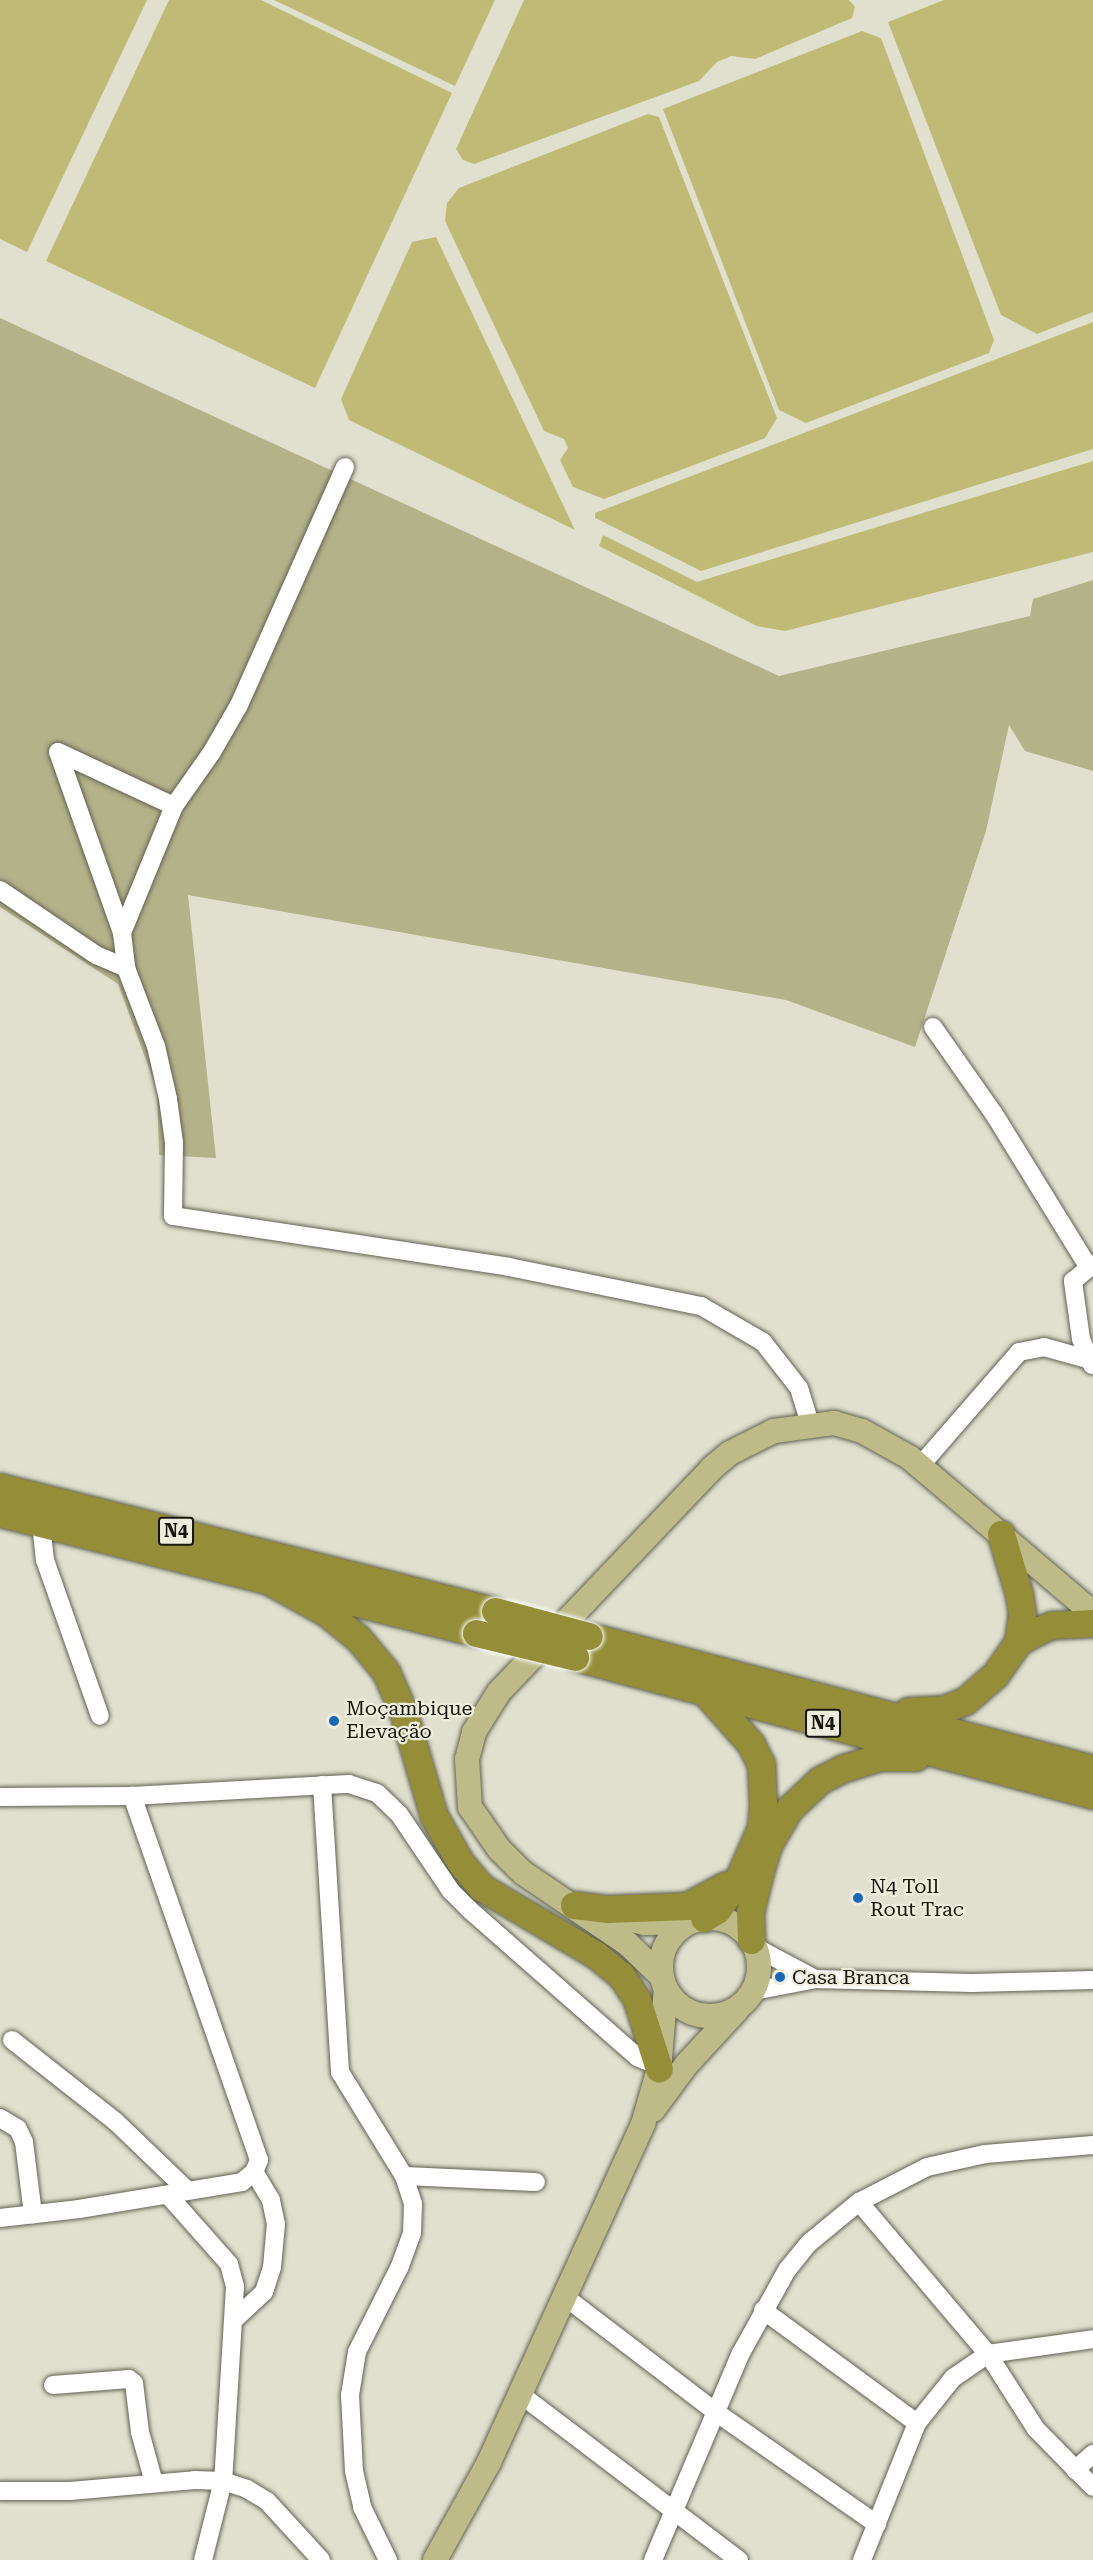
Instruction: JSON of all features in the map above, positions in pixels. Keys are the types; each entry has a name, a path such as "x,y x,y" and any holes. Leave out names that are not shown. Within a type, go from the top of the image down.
{"highway":[{"name":"N4","path":"0,1487 495,1611 704,1691 1093,1795"},
{"name":"N4","path":"0,1513 476,1633 582,1646 867,1707 1093,1769"},
{"path":"867,1707 931,1711 965,1701 995,1675 1018,1642 1022,1614 1019,1594 1001,1534"},
{"path":"271,1582 327,1613 358,1638 386,1672 403,1711 434,1816 460,1862 481,1887 596,1955 621,1975 637,2000 659,2069"},
{"path":"1018,1642 1052,1625 1093,1623"},
{"path":"697,1920 727,1898 753,1851 761,1828 760,1764 751,1744 704,1691"},
{"path":"753,1943 750,1912 768,1845 776,1826 801,1797 820,1780 858,1763 880,1757 941,1756"},
{"path":"574,1905 608,1909 687,1906 727,1884 753,1851"}],"main road":[{"path":"747,1999 717,2016 698,2015 681,2007 664,1983 628,1944 574,1905 523,1873 483,1830 466,1794 467,1759 474,1732 498,1692 694,1485 750,1441 774,1431 810,1424 834,1423 884,1440 920,1466 1093,1613"},
{"path":"574,1905 645,1923 697,1920 730,1923 753,1943 759,1974 747,1999 686,2065 643,2124"},
{"path":"435,2560 464,2514 643,2124 659,2069 667,1944 697,1920"}],"street":[{"path":"122,933 174,806 212,752 239,705 345,467"},
{"path":"174,806 58,752 122,933 126,968 156,1046 168,1099 174,1143 173,1216 509,1267 701,1306 763,1342 799,1388 810,1424"},
{"path":"0,890 96,955 126,968"},
{"path":"933,1027 994,1114 1088,1273 1073,1281 1074,1305 1090,1362"},
{"path":"920,1466 1019,1352 1044,1347 1090,1362"},
{"path":"41,1523 45,1560 100,1716"},
{"path":"0,1797 132,1796 349,1784 376,1793 399,1814 451,1891 471,1911 553,1980 583,2012 637,2057 659,2069 686,2065"},
{"path":"322,1785 340,2072 404,2176 413,2204 412,2233 399,2268 357,2352 350,2396 354,2470 362,2507 388,2560"},
{"path":"0,2218 168,2195 242,2182 254,2172 259,2160 132,1796"},
{"path":"753,1943 815,1979"},
{"path":"747,1999 815,1979 972,1983 1093,1980"},
{"path":"12,2040 115,2121 187,2190"},
{"path":"0,2118 18,2129 24,2142 33,2214"},
{"path":"653,2560 763,2310 809,2243 859,2202 927,2167 985,2154 1093,2145"},
{"path":"235,2319 264,2292 272,2266 276,2224 271,2200 254,2172"},
{"path":"404,2176 536,2182"},
{"path":"168,2195 229,2264 236,2287 223,2481 203,2560"},
{"path":"859,2202 988,2354 1036,2429 1093,2487"},
{"path":"564,2296 717,2413 877,2524"},
{"path":"763,2310 917,2423"},
{"path":"862,2560 917,2423 953,2378 988,2354 1093,2339"},
{"path":"53,2385 129,2379 134,2383 140,2433 154,2483"},
{"path":"520,2394 674,2514 739,2560"},
{"path":"1075,2470 1093,2454"},
{"path":"0,2491 69,2491 154,2483 223,2481 248,2489 267,2501 321,2560"}],"shaded area":[{"path":"0,0 147,0 27,252 0,239"},
{"path":"169,0 261,0 452,93 315,388 46,261"},
{"path":"274,0 495,0 455,86"},
{"path":"524,0 849,0 855,7 852,18 755,59 731,56 717,62 699,81 474,164 463,160 456,149"},
{"path":"944,0 1093,0 1093,312 1037,334 1001,315 888,22"},
{"path":"862,31 881,38 994,340 989,353 806,423 779,410 663,109"},
{"path":"648,114 659,117 777,418 765,438 604,499 573,487 560,460 568,448 564,439 544,431 445,221 447,203 459,188"},
{"path":"436,237 575,530 349,420 341,399 412,242"},
{"path":"0,318 779,676 1030,616 1033,599 1093,580 1093,771 1025,751 1009,725 986,831 915,1047 786,1000 188,895 216,1158 159,1155 157,1090 118,984 0,907"},
{"path":"1093,322 1093,449 701,571 595,518 595,513"},
{"path":"1093,461 1093,552 785,631 757,626 599,546 603,535 697,582"}],"place":[{"name":"Moçambique Elevação","path":"334,1721"},
{"name":"N4 Toll Rout Trac","path":"858,1898"},
{"name":"Casa Branca","path":"780,1977"}]}
